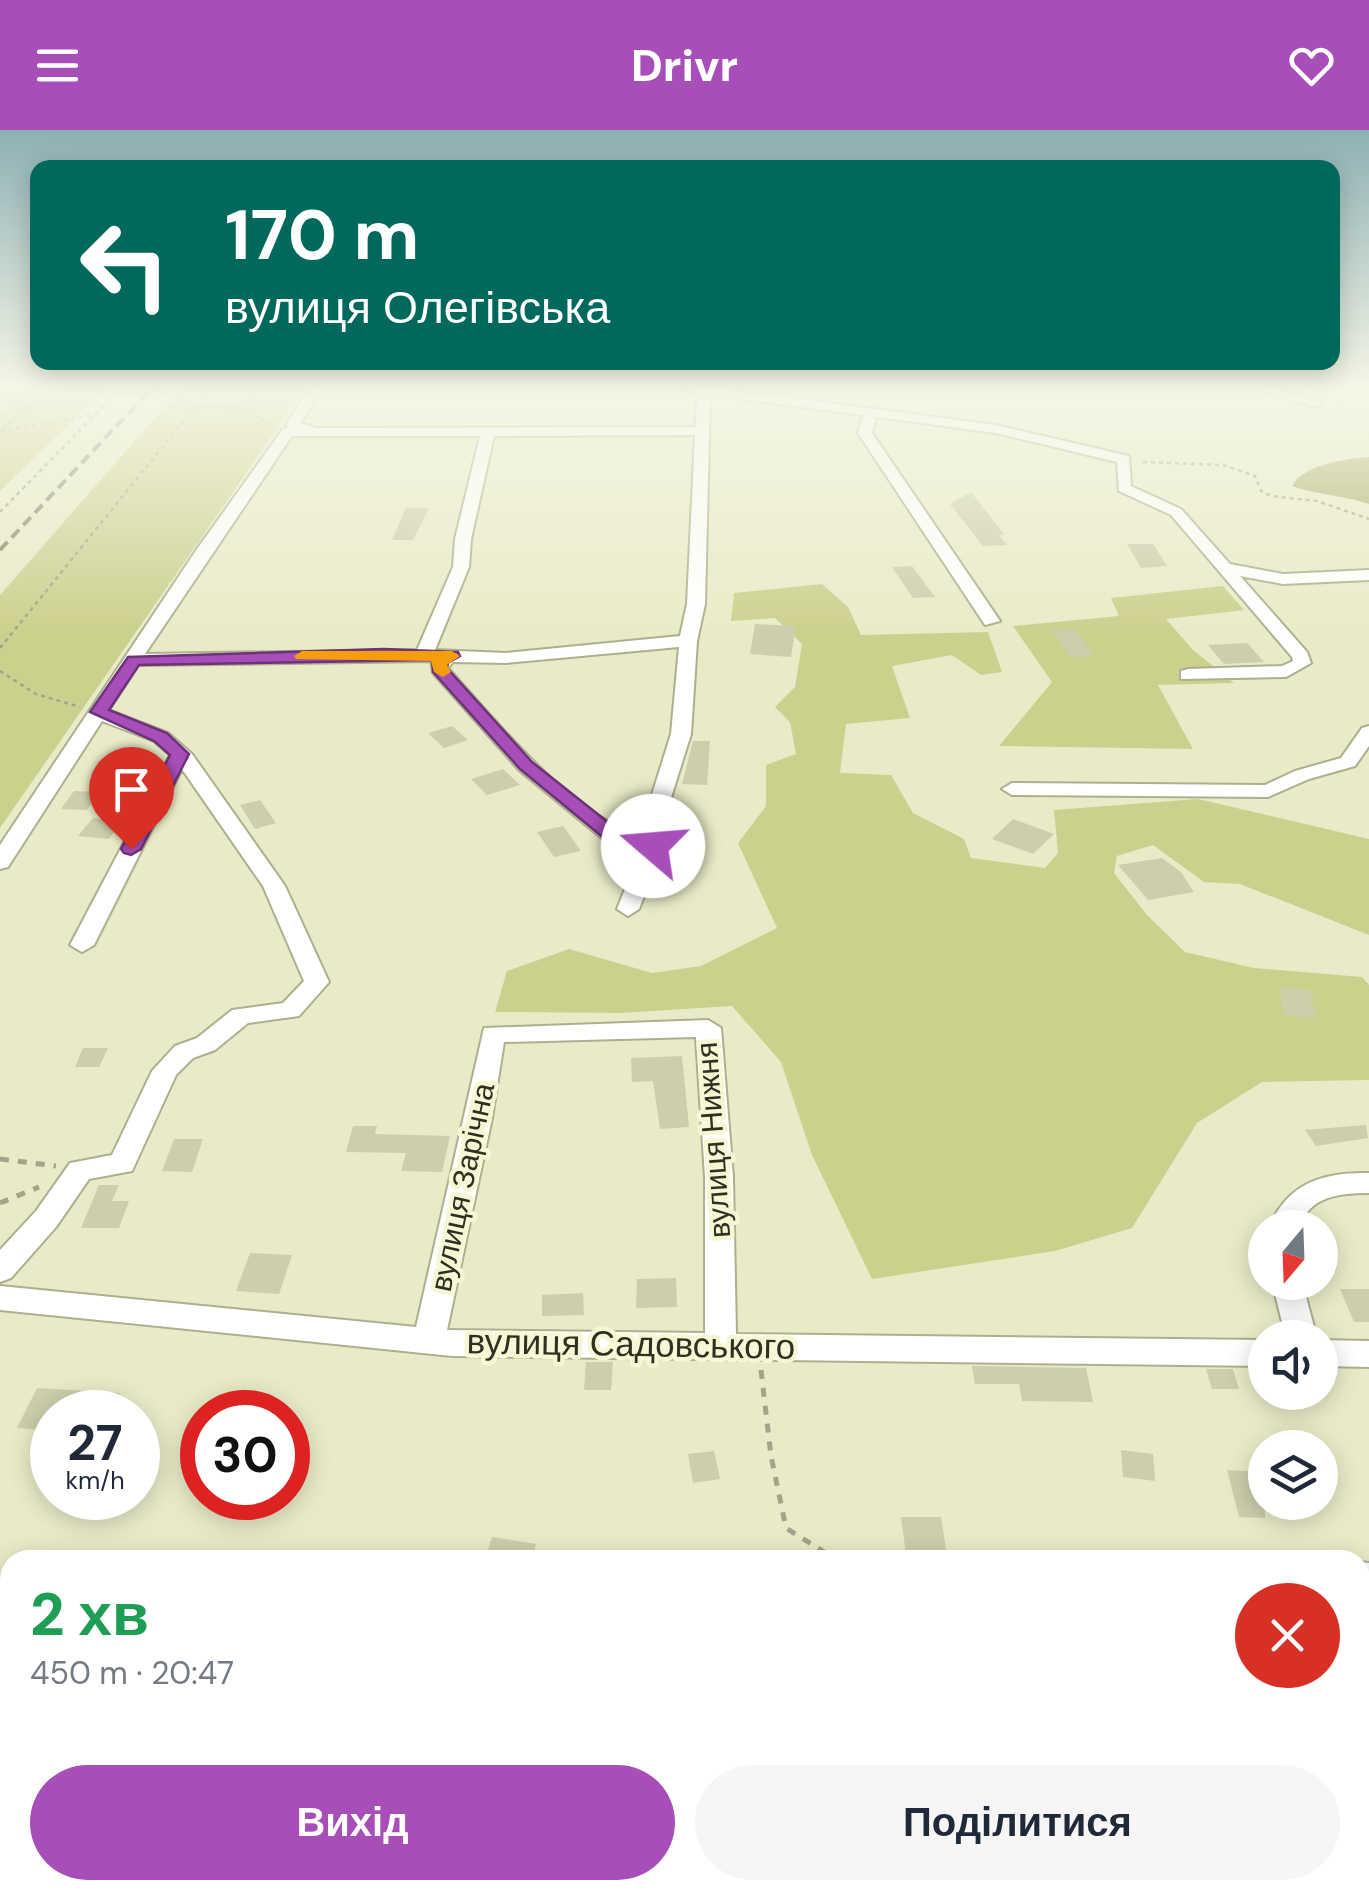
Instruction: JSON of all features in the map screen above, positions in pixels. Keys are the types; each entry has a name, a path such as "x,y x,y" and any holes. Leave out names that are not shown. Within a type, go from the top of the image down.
{"street":[{"path":"0,862 261,470"},
{"path":"424,655 461,567 462,540 479,470"},
{"path":"628,909 653,846 660,801 681,734 688,641 696,604 703,470"},
{"path":"890,470 991,621"},
{"path":"1124,470 1124,488 1176,512 1301,656 1302,664 1286,671 1188,675"},
{"path":"1225,568 1282,579 1369,575"},
{"path":"134,660 424,655 506,658 688,641"},
{"path":"452,656 440,660 439,668 526,766 612,835 653,846"},
{"path":"0,1270 46,1219 80,1170 122,1164 165,1071 184,1052 206,1044 241,1016 290,1010 317,982 274,886 180,754 160,737 98,712"},
{"path":"1012,790 1268,791 1302,775 1348,762 1369,732"},
{"path":"82,945 180,754"},
{"name":"вулиця Нижня","path":"493,1034 708,1028 719,1177 721,1345"},
{"name":"вулиця Зарічна","path":"430,1340 479,1118 493,1034"},
{"path":"1289,1210 1300,1198 1321,1187 1369,1182"},
{"name":"вулиця Садовського","path":"0,1298 500,1344 1248,1353"},
{"path":"1338,1353 1369,1354"}],"path":[{"path":"0,512 42,470"},
{"path":"0,648 145,470"},
{"path":"1236,470 1255,476 1261,491 1271,496 1316,501 1369,519"},
{"path":"0,671 36,694 98,712"},
{"path":"0,1159 80,1170"},
{"path":"758,1346 771,1456 786,1528 821,1550"}],"shaded area":[{"path":"0,470 22,470 0,491"},
{"path":"110,470 249,470 0,828 0,595"},
{"path":"1312,470 1369,470 1369,504 1292,486"},
{"path":"822,584 848,607 861,635 988,632 1002,672 981,675 952,655 892,666 910,718 846,724 840,773 891,775 913,813 964,839 971,858 1045,868 1058,853 1054,810 1198,799 1369,839 1369,935 1240,884 1204,882 1153,845 1117,856 1114,873 1147,915 1185,952 1254,968 1362,977 1369,985 1369,1080 1262,1082 1197,1123 1132,1228 1055,1251 872,1279 812,1155 781,1062 732,1006 620,1013 495,1012 507,971 569,949 652,973 701,966 777,928 738,843 766,806 766,765 796,754 790,722 775,707 795,687 802,644 775,618 731,621 734,593"},
{"path":"1223,586 1244,610 1166,619 1193,650 1234,683 1158,685 1193,749 999,746 1052,682 1013,626 1119,616 1111,598"}],"building":[{"path":"971,492 1004,534 999,535 1007,545 983,546 950,504"},
{"path":"406,508 429,508 413,540 392,540"},
{"path":"1127,544 1153,544 1167,566 1141,568"},
{"path":"912,566 935,597 913,598 892,567"},
{"path":"755,624 796,626 791,657 750,654"},
{"path":"1075,629 1094,656 1070,657 1052,630"},
{"path":"1247,643 1264,662 1224,664 1208,645"},
{"path":"452,726 468,740 444,748 428,733"},
{"path":"693,741 710,741 707,785 682,784"},
{"path":"503,769 520,785 487,795 471,779"},
{"path":"74,791 99,792 87,810 61,809"},
{"path":"260,800 276,823 255,829 240,805"},
{"path":"93,818 122,821 109,839 78,836"},
{"path":"1013,819 1054,834 1033,854 992,839"},
{"path":"563,826 581,851 554,857 537,832"},
{"path":"1162,858 1181,872 1194,892 1148,900 1118,865"},
{"path":"1279,987 1310,990 1316,1018 1284,1015"},
{"path":"83,1048 108,1048 99,1067 75,1067"},
{"path":"682,1056 689,1127 660,1129 653,1081 632,1082 631,1058"},
{"path":"1366,1125 1368,1138 1316,1146 1305,1130"},
{"path":"353,1126 377,1126 375,1134 450,1136 442,1172 401,1171 406,1153 346,1152"},
{"path":"174,1139 203,1139 192,1172 162,1171"},
{"path":"99,1185 119,1185 112,1201 129,1201 119,1228 81,1228"},
{"path":"250,1253 292,1255 279,1294 236,1291"},
{"path":"676,1278 677,1307 636,1308 637,1279"},
{"path":"1340,1289 1369,1289 1369,1322 1354,1322"},
{"path":"583,1293 584,1315 542,1316 542,1295"},
{"path":"586,1362 613,1362 611,1390 584,1390"},
{"path":"972,1366 1086,1368 1093,1402 1022,1401 1019,1384 975,1384"},
{"path":"1206,1369 1233,1369 1239,1389 1212,1389"},
{"path":"30,1402 30,1429 17,1428"},
{"path":"1121,1450 1153,1454 1155,1481 1123,1477"},
{"path":"714,1451 720,1479 693,1483 688,1454"},
{"path":"1227,1470 1248,1471 1248,1517 1239,1517"},
{"path":"901,1517 941,1517 946,1550 905,1550"},
{"path":"492,1537 536,1544 534,1550 488,1550"}],"railway":[{"path":"0,550 75,470"}],"slow traffic":[{"path":"302,656 452,656 438,663 443,672"}],"route":[{"path":"131,849 180,754 160,737 98,712 134,660 384,654 452,656 440,660 439,668 526,766 612,835 653,846"}]}
